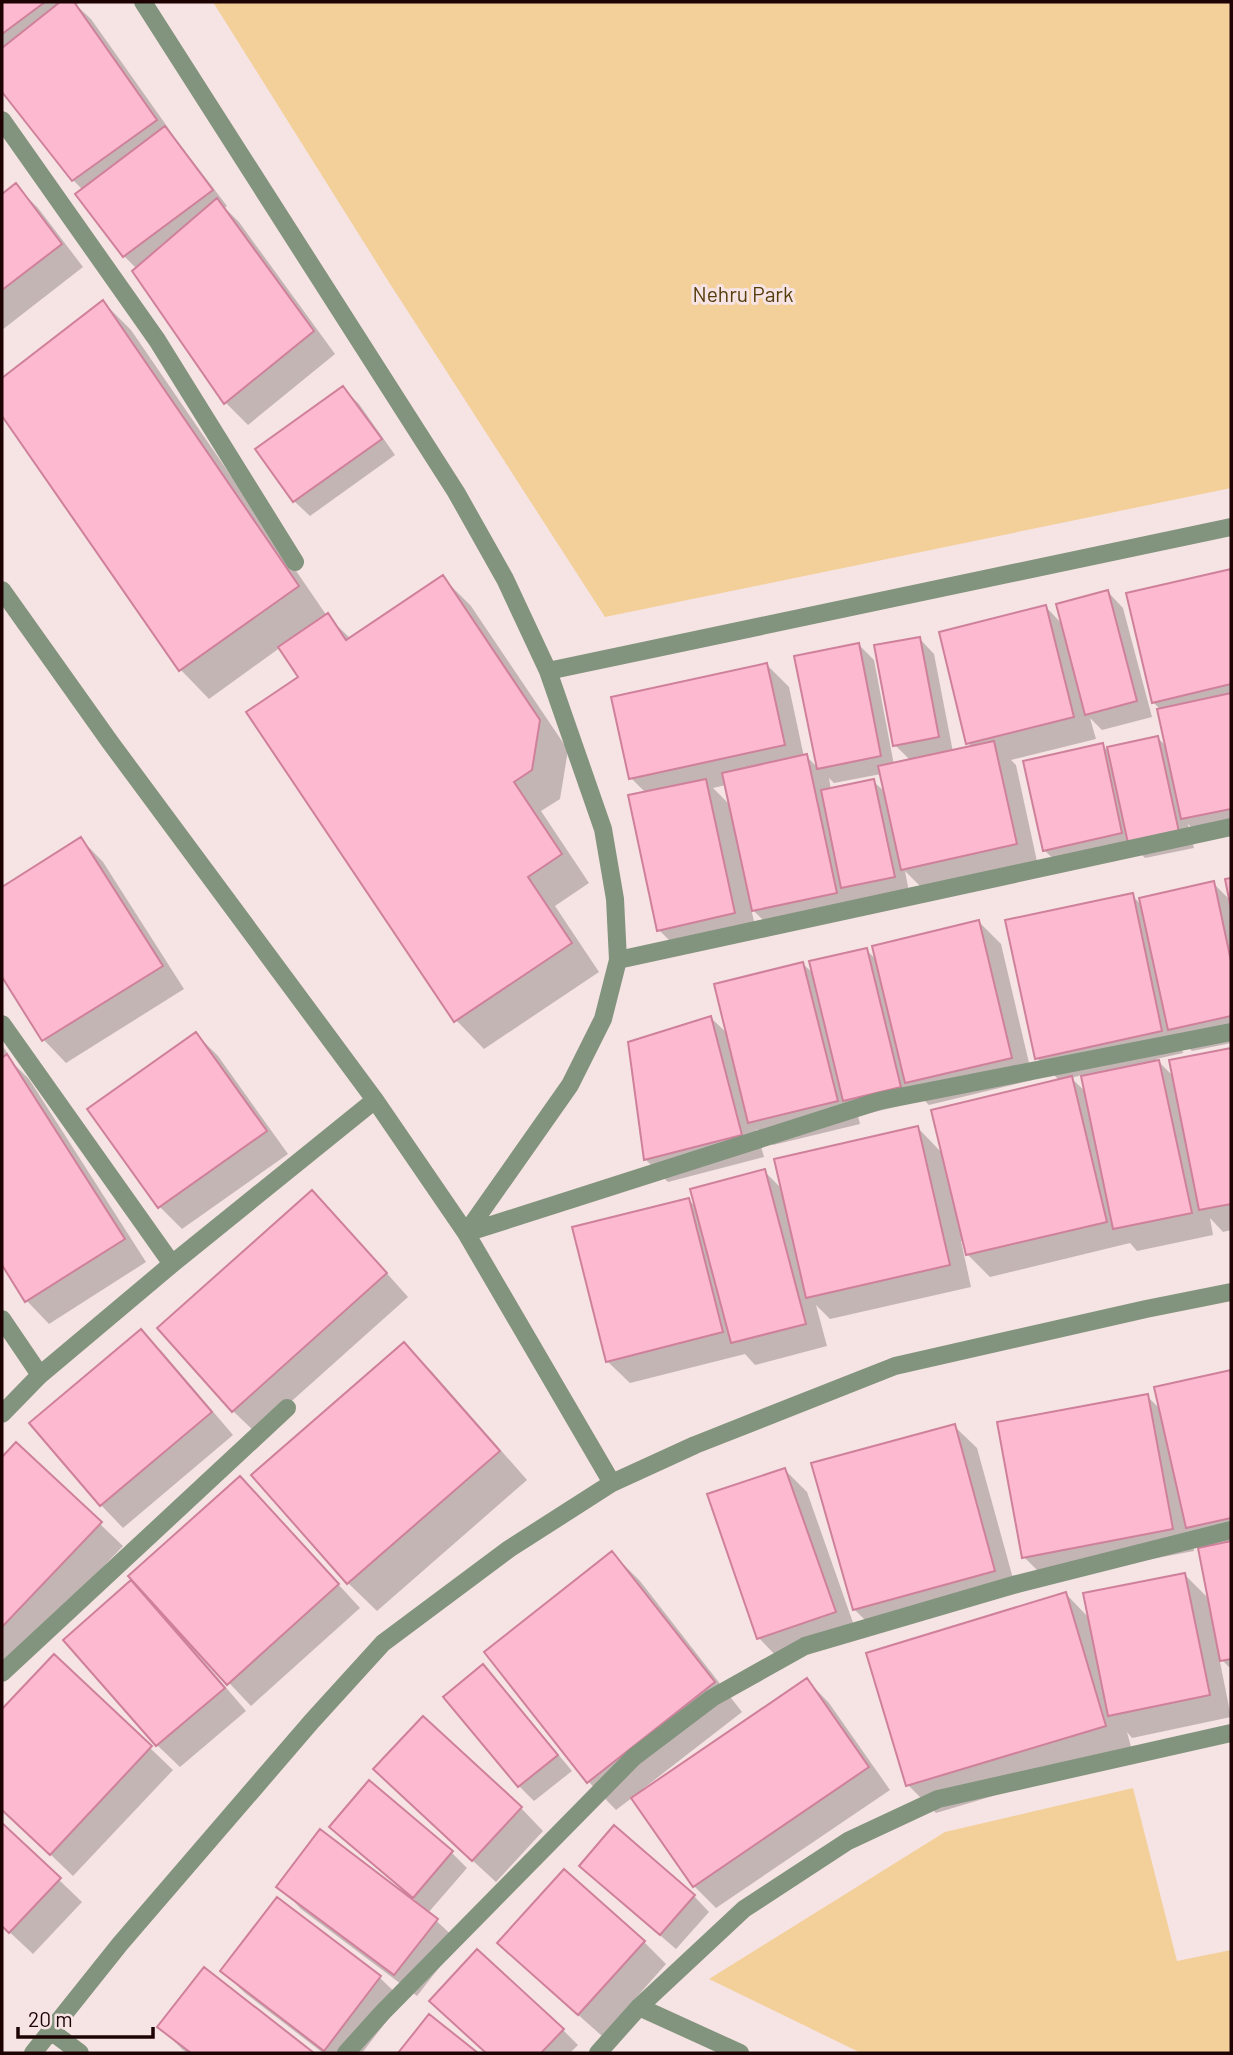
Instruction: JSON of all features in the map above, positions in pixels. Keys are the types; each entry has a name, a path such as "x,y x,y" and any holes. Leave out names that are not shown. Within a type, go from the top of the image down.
{"street":[{"path":"143,2 456,492 505,579 548,671 603,829 615,899 618,960 603,1019 570,1085 466,1233"},
{"path":"2,120 157,340 295,562"},
{"path":"548,671 1231,527"},
{"path":"2,590 110,742 375,1100 466,1233 612,1483"},
{"path":"618,960 1231,827"},
{"path":"2,1024 172,1264"},
{"path":"466,1233 879,1101 1231,1032"},
{"path":"2,1414 40,1375 375,1100"},
{"path":"33,2053 172,1883 383,1643 509,1549 612,1483 695,1445 895,1366 1231,1292"},
{"path":"2,1319 40,1375"},
{"path":"2,1673 288,1408"},
{"path":"346,2053 634,1757 712,1698 805,1646 1017,1584 1231,1530"},
{"path":"597,2053 639,2007 744,1909 848,1841 938,1799 1231,1733"},
{"path":"639,2007 740,2053"},
{"path":"51,2031 80,2053"}],"green space":[{"name":"Nehru Park","path":"213,2 1231,2 1231,488 605,617 385,276"},
{"path":"1133,1788 1177,1961 1231,1950 1231,2053 861,2053 709,1979 945,1832"}],"building":[{"path":"2,2 45,2 2,34"},
{"path":"60,2 74,2 157,120 72,181 2,92 2,48"},
{"path":"165,126 213,190 123,257 75,194"},
{"path":"16,183 62,244 2,290 2,194"},
{"path":"217,198 314,331 224,404 132,271"},
{"path":"103,300 299,586 179,671 2,416 2,378"},
{"path":"343,386 382,439 293,502 255,449"},
{"path":"1231,569 1231,684 1152,703 1126,593"},
{"path":"443,575 540,720 532,770 514,782 562,854 528,877 572,943 454,1022 246,712 298,677 278,647 328,613 346,640"},
{"path":"1108,590 1137,701 1085,715 1056,604"},
{"path":"1046,605 1074,717 966,744 939,632"},
{"path":"920,637 939,737 893,746 874,645"},
{"path":"859,643 881,756 817,769 794,656"},
{"path":"767,663 785,745 629,779 611,697"},
{"path":"1231,693 1231,809 1181,819 1157,709"},
{"path":"1158,736 1179,832 1128,843 1107,747"},
{"path":"994,741 1017,844 901,870 878,766"},
{"path":"1103,743 1122,833 1043,851 1023,761"},
{"path":"807,754 837,893 752,911 722,773"},
{"path":"706,779 735,913 657,931 628,795"},
{"path":"874,779 895,877 841,888 821,790"},
{"path":"81,837 163,966 42,1041 2,977 2,887"},
{"path":"1231,878 1231,909 1225,879"},
{"path":"1214,881 1231,961 1231,1016 1168,1030 1139,898"},
{"path":"1133,893 1162,1031 1035,1059 1005,920"},
{"path":"979,920 1012,1058 905,1083 872,946"},
{"path":"867,948 901,1087 843,1101 809,961"},
{"path":"803,962 838,1101 748,1123 714,984"},
{"path":"711,1016 742,1135 644,1160 628,1042"},
{"path":"196,1032 267,1131 158,1208 87,1109"},
{"path":"1231,1048 1231,1204 1199,1210 1169,1060"},
{"path":"7,1054 125,1239 25,1302 2,1265 2,1058"},
{"path":"1159,1060 1192,1213 1113,1229 1081,1076"},
{"path":"1072,1076 1107,1222 966,1255 931,1110"},
{"path":"918,1126 950,1265 806,1298 774,1159"},
{"path":"765,1169 806,1324 731,1343 690,1189"},
{"path":"312,1190 387,1273 232,1412 157,1328"},
{"path":"689,1198 723,1332 606,1362 572,1227"},
{"path":"141,1329 212,1412 100,1506 29,1423"},
{"path":"404,1342 500,1451 347,1584 251,1475"},
{"path":"1231,1370 1231,1518 1186,1528 1154,1387"},
{"path":"1148,1394 1173,1529 1022,1558 997,1422"},
{"path":"955,1424 995,1571 853,1610 811,1463"},
{"path":"16,1442 102,1522 2,1627 2,1457"},
{"path":"785,1468 836,1612 757,1639 707,1494"},
{"path":"240,1476 339,1584 227,1685 128,1576"},
{"path":"1231,1541 1231,1659 1220,1661 1198,1548"},
{"path":"612,1551 715,1682 587,1783 484,1652"},
{"path":"1185,1573 1210,1695 1108,1716 1083,1593"},
{"path":"131,1580 225,1688 156,1746 63,1640"},
{"path":"1066,1592 1106,1726 906,1786 866,1653"},
{"path":"54,1654 152,1746 50,1855 2,1810 2,1709"},
{"path":"483,1664 558,1755 518,1787 443,1697"},
{"path":"807,1678 869,1767 693,1887 631,1798"},
{"path":"423,1716 522,1807 472,1861 373,1769"},
{"path":"369,1780 453,1851 413,1898 329,1827"},
{"path":"2,1823 61,1878 9,1933 2,1926"},
{"path":"614,1825 695,1895 660,1935 579,1866"},
{"path":"320,1829 438,1919 394,1975 276,1887"},
{"path":"564,1869 645,1941 578,2015 497,1943"},
{"path":"277,1897 381,1976 324,2051 220,1971"},
{"path":"477,1949 564,2029 541,2053 486,2053 429,2001"},
{"path":"204,1967 314,2053 191,2053 157,2027"},
{"path":"429,2014 478,2053 398,2053"}]}
